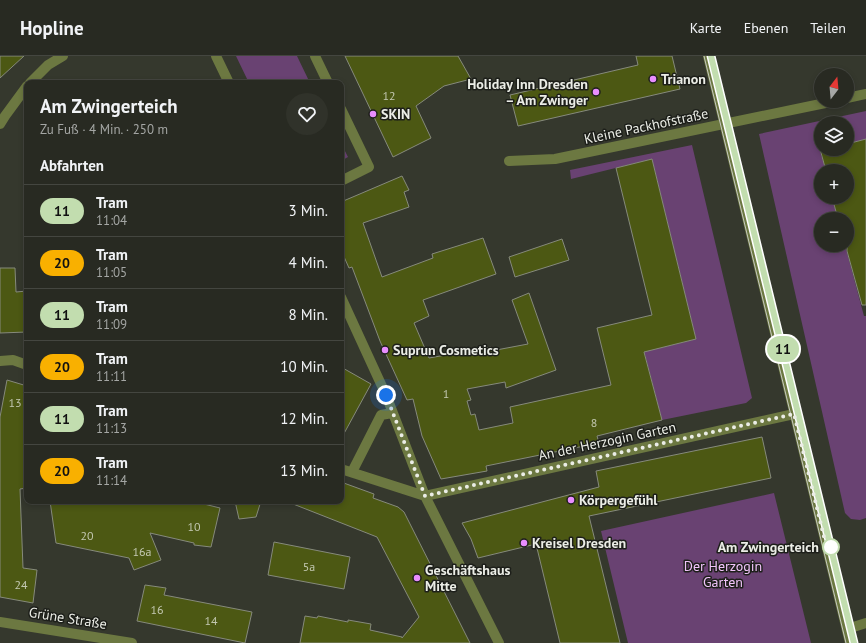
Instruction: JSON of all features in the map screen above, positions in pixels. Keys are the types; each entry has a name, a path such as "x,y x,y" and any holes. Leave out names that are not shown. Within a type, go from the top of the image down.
{"street":[{"path":"33,80 48,65 63,56"},
{"path":"216,56 228,80"},
{"path":"315,56 327,80"},
{"path":"708,56 850,643"},
{"path":"0,124 24,90"},
{"path":"854,97 866,94"},
{"name":"Kleine Packhofstraße","path":"509,161 556,159 814,105"},
{"path":"344,115 369,167 344,180"},
{"path":"344,304 386,395 425,496 499,643"},
{"path":"0,361 13,360 24,364"},
{"path":"352,472 381,416 392,412"},
{"name":"An der Herzogin Garten","path":"425,496 794,414"},
{"path":"344,470 425,496"},
{"name":"Grüne Straße","path":"0,622 132,643"},
{"path":"847,629 866,623"}],"green space":[{"path":"236,56 297,56 309,80 248,80"},
{"path":"866,111 866,139 854,142 854,116 843,116"},
{"path":"814,122 814,156 822,156 824,164 814,164 814,204 834,204 836,212 814,212 814,252 847,252 864,316 866,316 866,518 860,520 851,519 845,513 759,134"},
{"path":"692,145 752,398 746,403 662,420 641,339 660,348 696,339 652,159 571,179 570,170"},
{"path":"344,149 348,157 344,159"},
{"name":"Der Herzogin Garten","path":"774,493 811,643 628,643 601,531"}],"building":[{"path":"0,56 24,56 0,78"},
{"path":"345,56 458,56 471,79 444,86 416,106 431,138 393,157"},
{"name":"Holiday Inn Dresden – Am Zwinger","path":"636,56 672,56 680,89 518,126 510,95 638,65"},
{"path":"866,139 866,305 862,305 847,252 854,252 854,212 836,212 834,204 854,204 854,164 824,164 822,156 854,156 854,142"},
{"path":"652,159 696,339 644,352 662,420 597,436 599,443 486,466 487,471 441,479 422,436 413,399 407,400 380,341 352,267 349,268 344,257 344,201 402,176 409,190 404,192 409,207 363,223 382,277 433,258 432,254 483,238 496,274 423,300 429,316 414,323 429,358 491,347 491,351 528,344 512,300 529,293 556,370 506,388 505,382 467,389 471,400 467,401 471,415 475,414 479,430 513,423 510,407 611,385 597,328 652,315 616,168"},
{"path":"562,239 569,260 515,277 509,257"},
{"path":"0,268 15,268 16,292 24,291 24,332 0,333"},
{"path":"344,369 371,384 344,434"},
{"path":"7,380 24,385 24,488 20,489 23,568 37,570 33,603 0,597 0,417"},
{"path":"762,437 771,478 589,516 620,643 560,643 536,544 478,558 471,539 462,523 599,487 596,471"},
{"name":"Geschäftshaus Mitte","path":"344,483 374,494 373,498 398,507 404,512 470,643 300,643 305,616 317,618 318,616 348,622 348,620 371,624 370,630 402,638 419,617 377,537 293,504 344,504"},
{"path":"50,504 204,504 220,508 211,547 194,545 194,543 150,533 161,560 134,570 129,558 56,543"},
{"path":"236,504 260,504 256,517 239,519"},
{"path":"274,542 350,557 344,589 268,575"},
{"path":"145,585 166,588 164,595 252,612 245,643 137,621"}],"tram line":[{"path":"704,56 846,643"},
{"path":"711,56 854,643"},
{"name":"11","path":"711,56 854,643"}],"place":[{"name":"Trianon","path":"653,79"},
{"name":"Holiday Inn Dresden – Am Zwinger","path":"596,92"},
{"name":"SKIN","path":"373,114"},
{"name":"Suprun Cosmetics","path":"385,350"},
{"name":"Körpergefühl","path":"571,500"},
{"name":"Kreisel Dresden","path":"524,543"},
{"name":"Am Zwingerteich","path":"831,547"},
{"name":"Geschäftshaus Mitte","path":"417,578"}],"route":[{"path":"386,395 425,496 794,414 828,553 831,547"}]}
